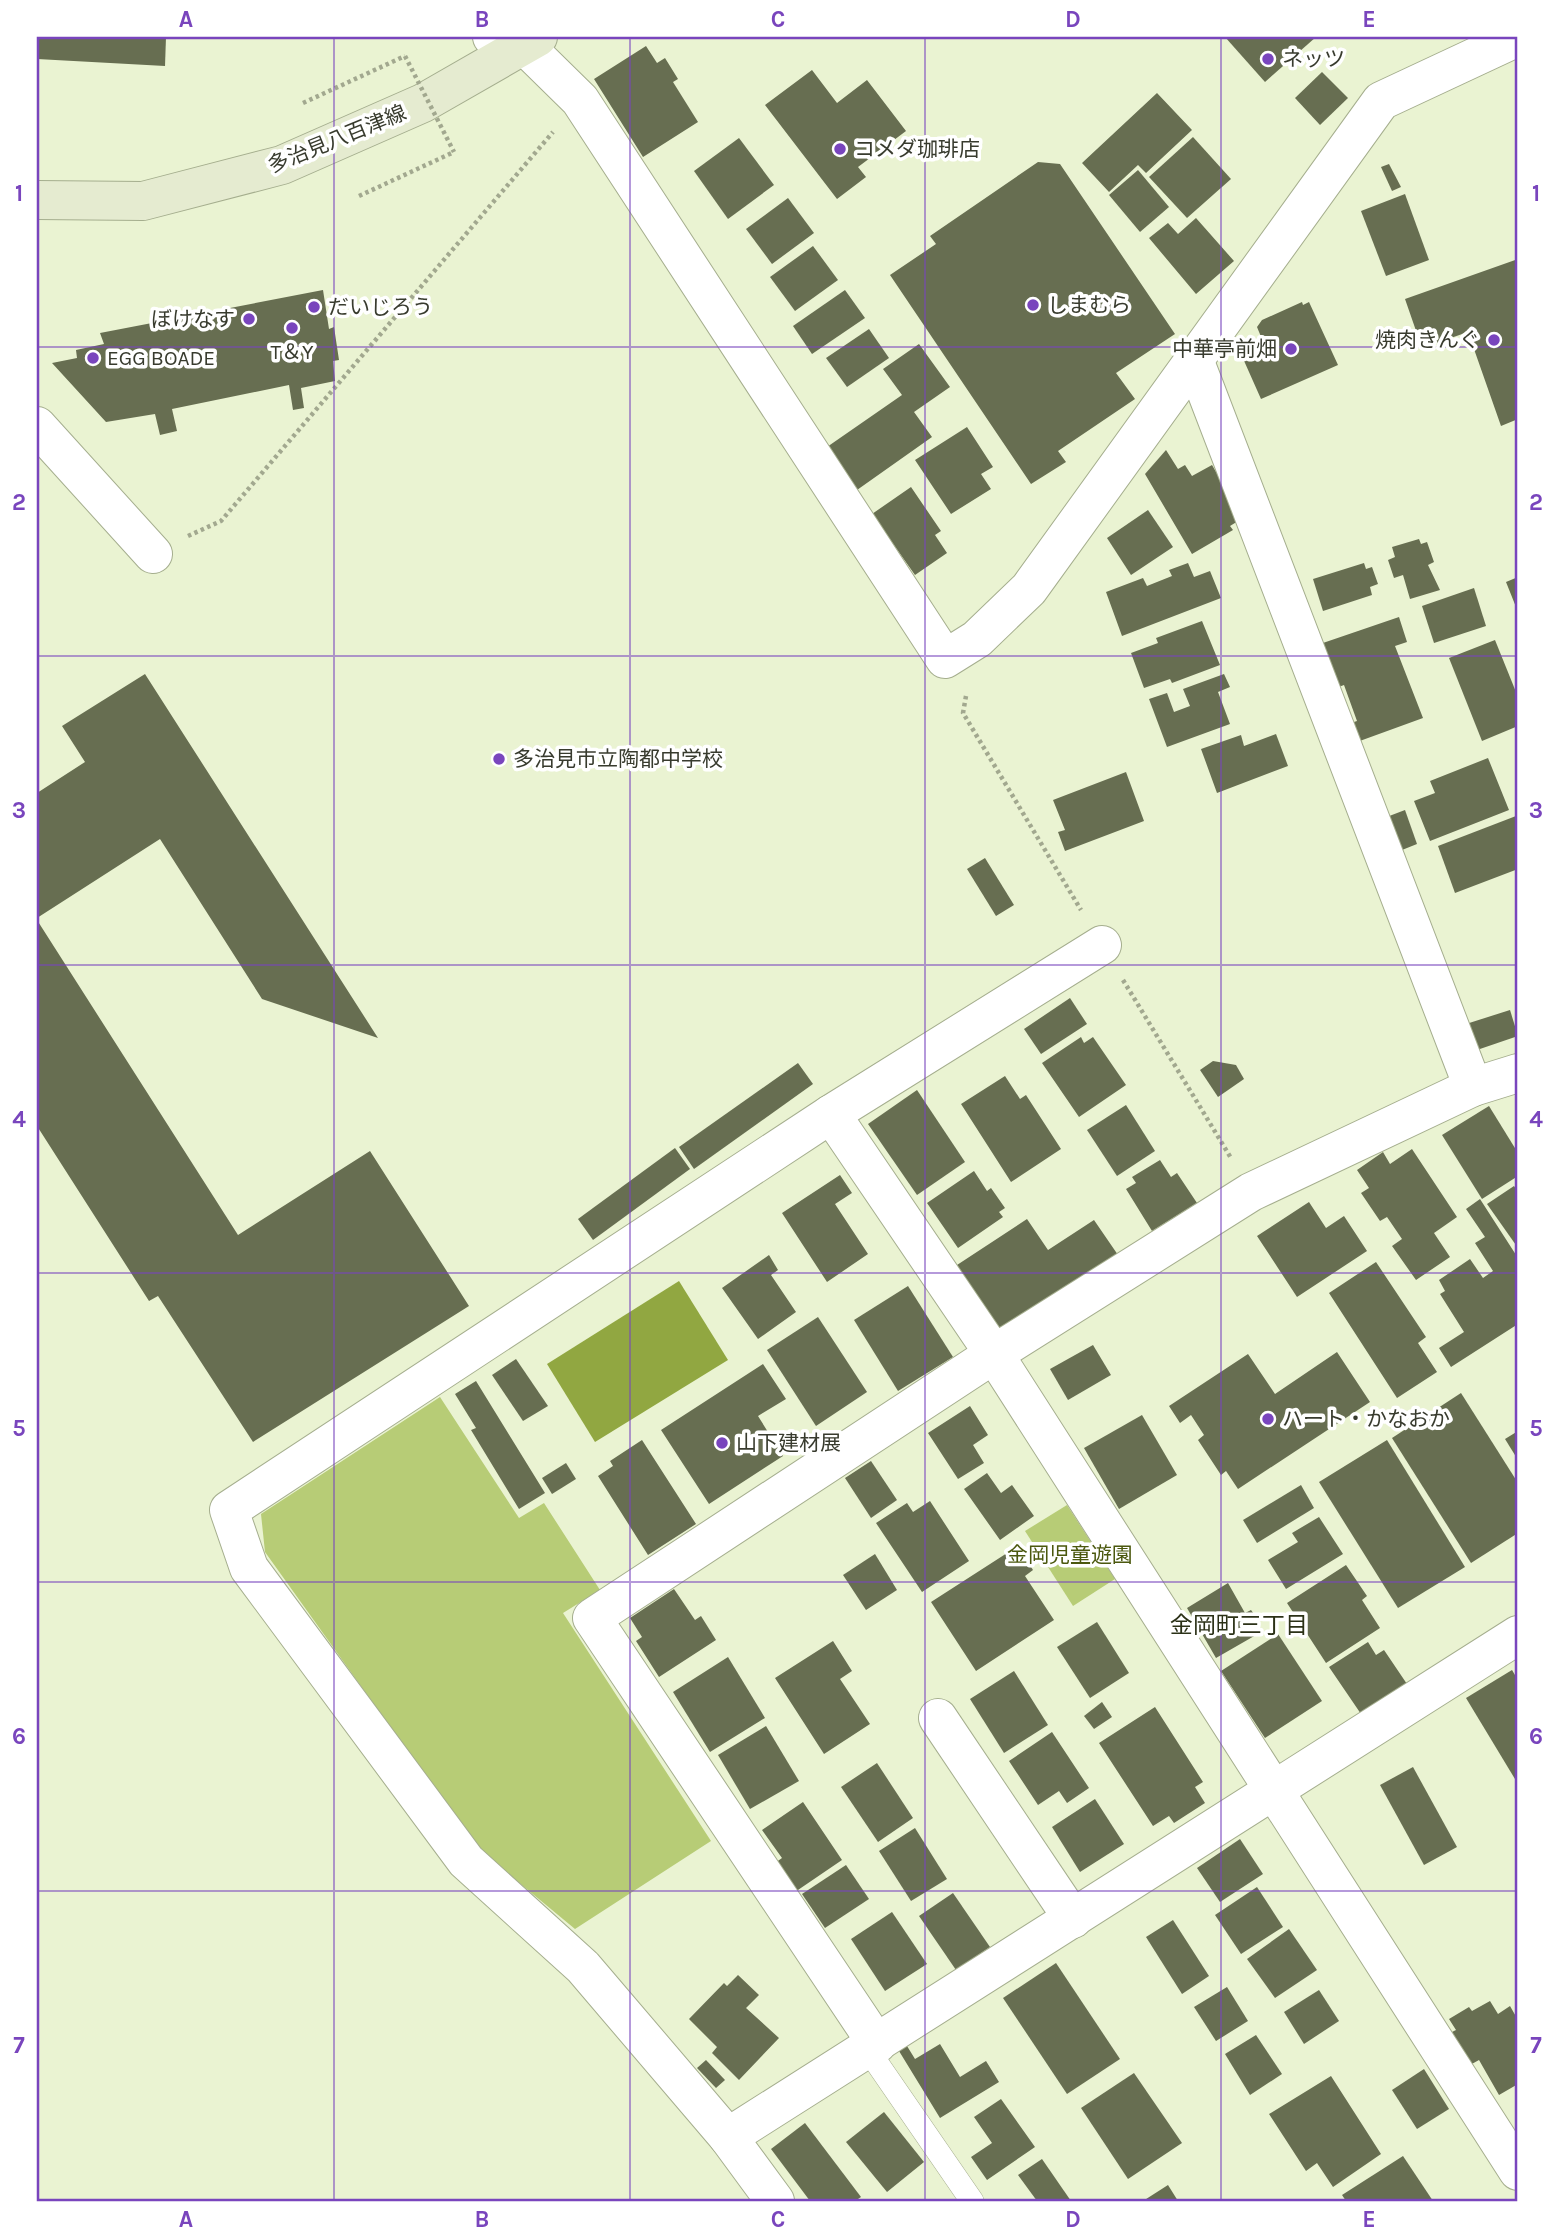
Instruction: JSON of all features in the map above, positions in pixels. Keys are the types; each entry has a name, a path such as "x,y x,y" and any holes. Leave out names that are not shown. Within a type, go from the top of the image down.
{"main road":[{"name":"多治見八百津線","path":"37,200 143,201 282,165 423,103 518,40"}],"street":[{"path":"518,40 580,100 945,659 977,639 1029,589 1381,101 1518,37"},
{"path":"1195,362 1473,1087"},
{"path":"37,426 153,554"},
{"path":"775,2201 728,2137 583,1967 466,1861 249,1568 229,1510 831,1114 1102,945"},
{"path":"872,2047 592,1618 994,1354 1251,1192 1473,1087 1518,1073"},
{"path":"831,1114 994,1354 1518,2171"},
{"path":"728,2137 1275,1792 1518,1635"},
{"path":"938,1718 1073,1919"}],"lane":[{"path":"872,2047 972,2201"}],"path":[{"path":"303,103 405,56 454,152 359,196"},
{"path":"153,554 221,521 580,100"}],"green space":[{"path":"440,1397 519,1518 544,1503 600,1590 563,1613 711,1841 575,1929 476,1847 265,1552 261,1514"},
{"name":"金岡児童遊園","path":"1067,1505 1115,1579 1073,1606 1025,1531"}],"shaded area":[{"path":"679,1281 728,1360 595,1442 547,1364"}],"building":[{"path":"37,37 166,37 165,66 37,59"},
{"name":"ネッツ","path":"1225,37 1316,37 1265,82"},
{"path":"646,46 657,63 665,58 678,79 673,82 698,122 643,157 594,79"},
{"name":"コメダ珈琲店","path":"812,70 837,103 867,80 906,131 858,167 866,177 837,199 765,105"},
{"path":"1322,72 1348,98 1320,125 1295,98"},
{"path":"1157,93 1192,130 1146,173 1138,165 1109,192 1082,163"},
{"path":"1193,137 1231,179 1187,218 1149,177"},
{"path":"739,138 774,185 728,219 694,171"},
{"name":"しまむら","path":"1038,162 1060,164 1175,334 1116,373 1135,399 1058,451 1066,462 1031,484 890,275 936,244 930,236"},
{"path":"1389,164 1401,187 1392,191 1381,167"},
{"path":"1138,170 1169,207 1140,232 1109,195"},
{"path":"1405,194 1429,260 1386,276 1361,211"},
{"path":"788,198 814,233 772,264 746,229"},
{"path":"1196,218 1234,261 1196,294 1149,238 1168,223 1178,234"},
{"path":"813,246 838,280 795,311 770,277"},
{"name":"焼肉きんぐ","path":"1518,259 1518,419 1501,426 1468,332 1422,348 1405,299"},
{"path":"323,290 329,329 334,327 339,360 333,361 335,381 301,388 304,408 293,410 289,385 172,409 177,431 160,435 155,414 106,422 52,363 77,358 76,350 104,344 100,333"},
{"path":"845,290 865,318 812,354 793,326"},
{"name":"中華亭前畑","path":"1302,302 1303,305 1309,302 1338,365 1261,399 1241,354 1264,344 1257,327 1262,320"},
{"path":"869,329 889,358 847,387 826,358"},
{"path":"919,344 950,387 914,412 932,437 857,490 827,447 902,395 883,369"},
{"path":"967,427 993,467 981,474 991,489 951,514 915,460"},
{"path":"1166,450 1178,469 1185,465 1192,476 1212,465 1243,518 1230,526 1233,530 1192,554 1145,474"},
{"path":"911,487 941,531 935,535 947,553 915,575 872,514"},
{"path":"1148,510 1173,547 1131,575 1107,538"},
{"path":"1419,539 1421,544 1427,542 1434,562 1428,565 1440,590 1410,599 1403,575 1394,578 1388,560 1395,557 1392,547"},
{"path":"1188,563 1194,577 1210,571 1221,598 1122,636 1106,592 1143,578 1147,586 1172,576 1169,570"},
{"path":"1364,563 1366,569 1372,567 1378,584 1370,587 1372,595 1323,611 1313,579"},
{"path":"1518,577 1518,612 1506,582"},
{"path":"1474,588 1486,626 1434,643 1422,606"},
{"path":"1399,617 1407,642 1395,646 1423,718 1357,742 1351,723 1357,721 1344,685 1336,688 1320,644"},
{"path":"1202,621 1220,665 1172,683 1170,679 1144,688 1131,653 1158,643 1156,638"},
{"path":"1495,640 1518,697 1518,726 1482,741 1449,658"},
{"path":"145,674 378,1038 262,999 160,839 37,918 37,793 85,762 62,726"},
{"path":"1224,674 1230,687 1218,692 1230,724 1167,747 1149,699 1167,693 1174,712 1190,706 1183,689"},
{"path":"1276,734 1288,766 1217,793 1201,749 1241,735 1244,746"},
{"path":"1488,758 1509,810 1430,841 1414,801 1435,793 1430,781"},
{"path":"1126,772 1144,821 1065,851 1058,832 1065,830 1053,800"},
{"path":"1405,810 1417,844 1397,852 1384,818"},
{"path":"1516,816 1518,869 1455,893 1438,846"},
{"path":"985,858 1014,905 996,916 967,869"},
{"path":"37,920 238,1235 370,1151 469,1306 253,1442 158,1296 149,1301 37,1126"},
{"path":"1070,998 1087,1024 1041,1054 1024,1029"},
{"path":"1510,1010 1518,1036 1474,1051 1466,1024"},
{"path":"1081,1037 1084,1043 1093,1037 1126,1085 1079,1117 1042,1063"},
{"path":"1213,1061 1236,1065 1244,1079 1218,1097 1200,1070"},
{"path":"798,1063 813,1084 694,1169 679,1147"},
{"path":"1005,1076 1020,1099 1026,1095 1061,1149 1011,1182 961,1104"},
{"path":"917,1090 965,1162 917,1195 868,1124"},
{"path":"1126,1105 1155,1151 1117,1176 1087,1130"},
{"path":"1489,1106 1518,1153 1518,1176 1482,1199 1442,1135"},
{"path":"675,1148 690,1169 593,1240 578,1219"},
{"path":"1412,1149 1457,1217 1434,1233 1450,1257 1416,1280 1392,1246 1402,1239 1387,1217 1380,1221 1361,1193 1369,1188 1357,1170 1383,1152 1390,1164"},
{"path":"1160,1160 1171,1177 1177,1173 1197,1203 1152,1231 1126,1189 1136,1183 1132,1177"},
{"path":"974,1171 987,1191 991,1188 1005,1208 999,1212 1003,1217 958,1248 927,1203"},
{"path":"840,1175 852,1193 835,1204 868,1254 827,1282 782,1213"},
{"path":"1514,1186 1518,1192 1518,1248 1487,1204"},
{"path":"1480,1199 1518,1258 1518,1324 1451,1367 1439,1348 1464,1332 1440,1294 1445,1291 1439,1280 1470,1259 1483,1278 1493,1271 1475,1243 1485,1237 1466,1209"},
{"path":"1309,1202 1326,1228 1344,1216 1367,1251 1297,1297 1257,1236"},
{"path":"1027,1219 1048,1250 1094,1220 1118,1255 1001,1332 957,1265"},
{"path":"769,1255 778,1270 771,1275 796,1312 758,1339 722,1288"},
{"path":"1376,1262 1426,1337 1418,1343 1437,1372 1397,1398 1329,1293"},
{"path":"908,1286 953,1357 898,1391 854,1320"},
{"path":"818,1317 867,1392 816,1426 767,1350"},
{"path":"1093,1345 1111,1375 1068,1400 1050,1369"},
{"name":"ハート・かなおか","path":"1337,1352 1370,1402 1238,1489 1226,1471 1221,1475 1198,1440 1204,1435 1191,1415 1180,1423 1169,1406 1248,1354 1275,1394"},
{"path":"516,1359 548,1406 523,1421 492,1375"},
{"name":"山下建材展","path":"763,1364 786,1399 758,1416 783,1456 709,1504 661,1430"},
{"path":"476,1381 545,1493 519,1509 471,1430 476,1428 455,1394"},
{"path":"1461,1393 1518,1483 1518,1533 1471,1563 1392,1438"},
{"path":"970,1406 988,1435 973,1445 984,1463 958,1479 928,1433"},
{"path":"1142,1415 1177,1475 1119,1509 1084,1448"},
{"path":"1518,1431 1518,1460 1505,1439"},
{"path":"642,1440 696,1524 648,1555 598,1476 613,1466 610,1461"},
{"path":"1387,1440 1465,1567 1398,1608 1319,1482"},
{"path":"871,1461 897,1500 871,1518 845,1478"},
{"path":"566,1463 576,1479 552,1494 542,1478"},
{"path":"987,1473 1001,1493 1012,1485 1034,1516 1000,1540 964,1489"},
{"path":"1301,1485 1314,1508 1257,1543 1243,1520"},
{"path":"930,1501 969,1561 922,1592 876,1523 907,1503 913,1512"},
{"path":"1319,1517 1343,1554 1286,1589 1268,1560 1298,1542 1292,1533"},
{"path":"1018,1546 1033,1570 1025,1576 1054,1620 976,1671 931,1602"},
{"path":"875,1554 897,1590 866,1610 843,1575"},
{"path":"1346,1565 1367,1596 1362,1600 1380,1628 1326,1663 1287,1603"},
{"path":"1228,1583 1245,1613 1251,1610 1259,1621 1251,1626 1256,1635 1216,1658 1187,1608"},
{"path":"674,1589 695,1620 701,1616 716,1640 659,1677 636,1641 642,1637 630,1618"},
{"path":"1097,1622 1129,1673 1090,1698 1057,1647"},
{"path":"1278,1634 1322,1701 1265,1738 1221,1671"},
{"path":"833,1641 852,1671 840,1679 870,1724 824,1754 775,1678"},
{"path":"1368,1642 1376,1655 1384,1650 1407,1684 1361,1714 1329,1667"},
{"path":"728,1657 765,1718 710,1752 673,1692"},
{"path":"1512,1670 1518,1680 1518,1784 1466,1698"},
{"path":"1014,1671 1048,1725 1004,1753 970,1699"},
{"path":"1102,1702 1112,1717 1094,1729 1084,1716"},
{"path":"1155,1707 1203,1782 1195,1787 1205,1803 1174,1823 1169,1816 1153,1826 1099,1743"},
{"path":"766,1726 799,1781 750,1809 718,1755"},
{"path":"1052,1732 1089,1788 1067,1803 1059,1791 1038,1805 1009,1761"},
{"path":"877,1763 913,1818 878,1842 841,1787"},
{"path":"1413,1767 1457,1847 1424,1865 1380,1785"},
{"path":"1095,1799 1124,1844 1080,1872 1052,1827"},
{"path":"803,1802 842,1860 795,1892 775,1863 782,1858 762,1830"},
{"path":"915,1828 947,1879 911,1901 879,1851"},
{"path":"1240,1839 1263,1874 1220,1902 1197,1868"},
{"path":"846,1865 869,1899 825,1928 802,1894"},
{"path":"1257,1887 1283,1927 1241,1954 1215,1915"},
{"path":"953,1893 990,1947 956,1970 919,1916"},
{"path":"892,1912 927,1964 885,1991 851,1939"},
{"path":"1173,1920 1209,1976 1182,1994 1146,1937"},
{"path":"1289,1929 1317,1970 1275,1998 1247,1959"},
{"path":"1056,1963 1120,2059 1067,2094 1003,1998"},
{"path":"738,1975 759,1995 746,2008 779,2038 739,2080 712,2053 717,2047 689,2019 724,1983 727,1986"},
{"path":"1227,1987 1248,2021 1216,2041 1194,2007"},
{"path":"1319,1990 1339,2021 1304,2044 1284,2012"},
{"path":"1490,2001 1498,2014 1510,2006 1518,2020 1518,2084 1499,2095 1479,2060 1470,2065 1452,2032 1456,2030 1449,2019 1469,2007 1472,2011"},
{"path":"1256,2035 1282,2074 1250,2095 1225,2054"},
{"path":"940,2044 960,2077 986,2061 999,2082 940,2118 899,2051 907,2046 915,2059"},
{"path":"706,2060 725,2080 716,2088 697,2068"},
{"path":"1424,2069 1449,2109 1417,2129 1392,2090"},
{"path":"1134,2073 1182,2143 1128,2179 1081,2108"},
{"path":"1331,2076 1381,2154 1333,2187 1317,2163 1306,2171 1269,2114"},
{"path":"1001,2099 1035,2147 987,2180 971,2157 992,2143 974,2117"},
{"path":"884,2112 924,2162 887,2192 846,2142"},
{"path":"805,2123 861,2197 855,2201 810,2201 771,2149"},
{"path":"1403,2156 1433,2201 1346,2201 1342,2195"},
{"path":"1042,2159 1071,2201 1037,2201 1018,2175"},
{"path":"1168,2185 1178,2201 1143,2201"}],"place":[{"name":"ネッツ","path":"1268,59"},
{"name":"コメダ珈琲店","path":"840,149"},
{"name":"しまむら","path":"1033,305"},
{"name":"だいじろう","path":"314,307"},
{"name":"ぼけなす","path":"249,319"},
{"name":"T＆Y","path":"292,328"},
{"name":"焼肉きんぐ","path":"1494,340"},
{"name":"中華亭前畑","path":"1291,349"},
{"name":"EGG BOADE","path":"93,358"},
{"name":"多治見市立陶都中学校","path":"499,759"},
{"name":"ハート・かなおか","path":"1268,1419"},
{"name":"山下建材展","path":"722,1443"}],"district":[{"name":"金岡町三丁目","path":"1239,1625"}]}
